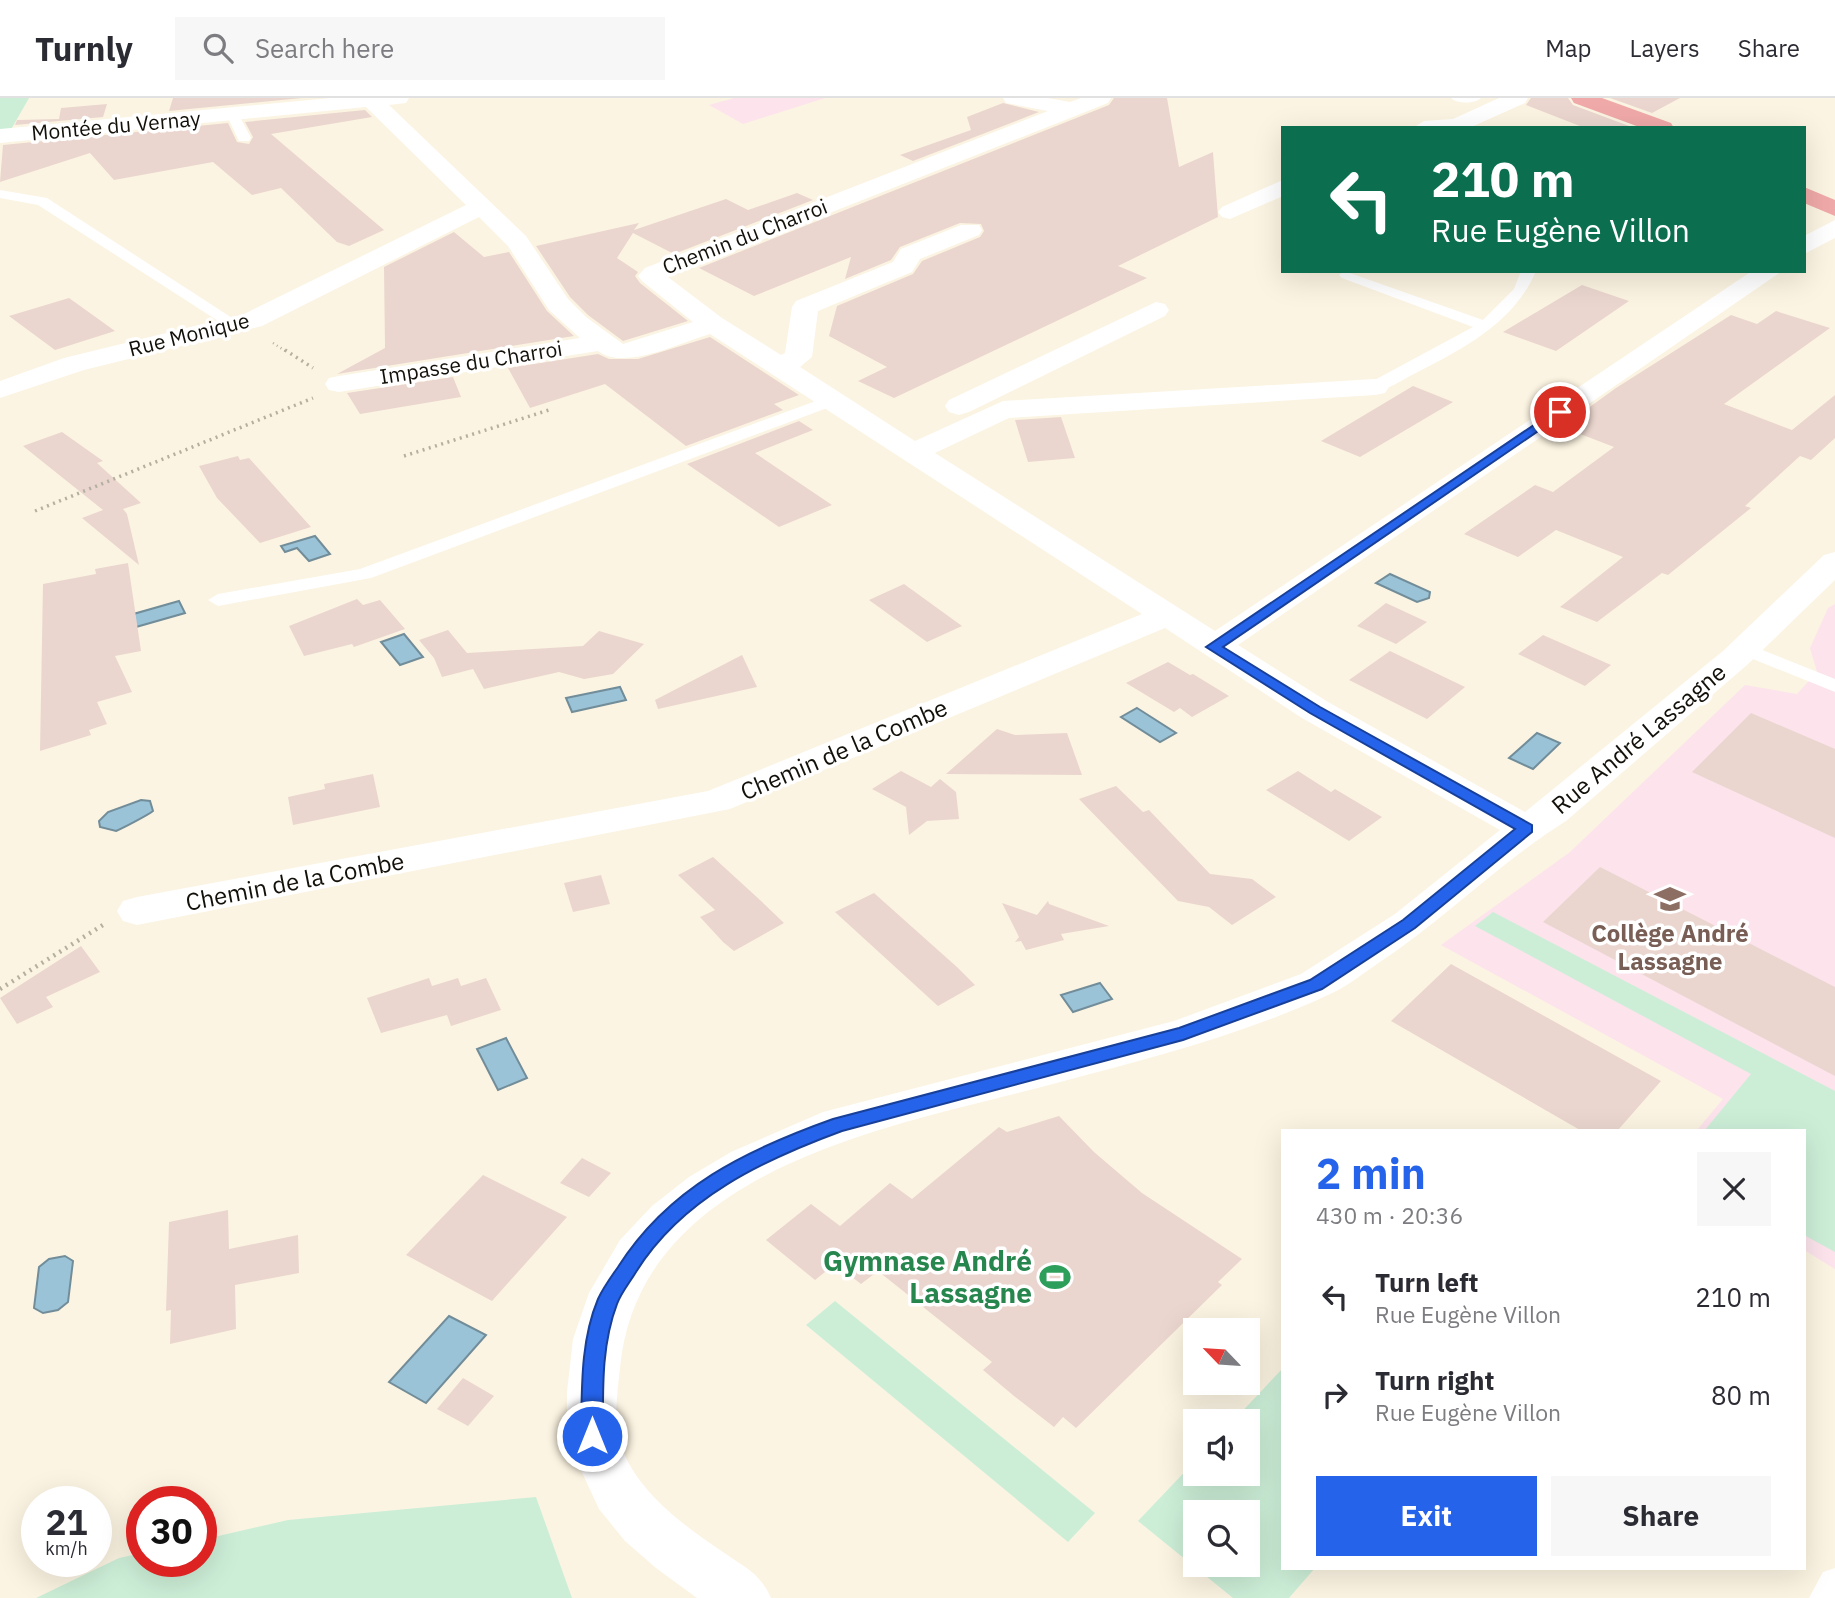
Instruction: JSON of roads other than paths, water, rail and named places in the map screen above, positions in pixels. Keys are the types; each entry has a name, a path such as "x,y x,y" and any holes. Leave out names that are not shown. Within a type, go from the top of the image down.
{"main road":[{"path":"1582,98 1658,126"},
{"path":"1806,195 1835,209"}],"street":[{"name":"Montée du Vernay","path":"0,136 233,116 400,98"},
{"path":"1014,98 1072,109"},
{"name":"Chemin du Charroi","path":"713,324 652,276 654,273 1100,98"},
{"path":"1446,126 1457,125 1517,98"},
{"path":"373,102 484,206 517,241 558,304 617,352 630,352 713,324 782,366 1213,647 1315,710 1526,829"},
{"path":"1230,212 1281,188"},
{"name":"Rue Monique","path":"0,390 74,364 239,324 484,206"},
{"path":"1806,246 1835,226"},
{"path":"782,366 798,357 805,307 903,267 910,254 970,230"},
{"path":"1213,647 1766,273"},
{"path":"901,446 1156,310"},
{"name":"Impasse du Charroi","path":"339,384 603,342"},
{"path":"901,446 1003,410 1374,387"},
{"name":"Rue André Lassagne","path":"743,1598 672,1549 618,1492 592,1436 593,1364 607,1301 643,1244 678,1208 723,1177 785,1144 839,1124 1183,1034 1316,984 1409,924 1526,829 1553,812 1745,649 1832,569"},
{"name":"Chemin de la Combe","path":"137,911 717,801 1165,616"}],"lane":[{"path":"1457,98 1475,98"},
{"path":"233,116 244,138"},
{"path":"0,194 42,201 239,324"},
{"path":"1374,387 1498,318 1527,281 1529,273"},
{"path":"1347,275 1484,326"},
{"path":"218,600 364,574 832,400"},
{"path":"1745,649 1835,687"},
{"path":"1825,1598 1835,1583"}],"water":[{"path":"315,536 330,554 309,561 297,548 285,552 281,546"},
{"path":"1390,574 1430,592 1429,598 1417,602 1376,583"},
{"path":"179,601 185,613 136,627 130,615"},
{"path":"404,634 423,657 400,665 381,642"},
{"path":"620,687 626,700 572,712 566,698"},
{"path":"1137,708 1176,733 1160,742 1121,717"},
{"path":"1537,733 1560,743 1533,769 1509,758"},
{"path":"141,800 150,801 153,811 116,831 100,827 99,821 108,812"},
{"path":"1100,983 1112,999 1073,1012 1061,995"},
{"path":"506,1038 527,1078 498,1090 477,1049"},
{"path":"65,1256 73,1261 68,1302 58,1310 43,1313 34,1308 39,1267 49,1259"},
{"path":"449,1316 486,1335 426,1403 389,1382"}],"place":[{"name":"Collège André Lassagne","path":"1670,899"},
{"name":"Gymnase André Lassagne","path":"1055,1277"}]}
